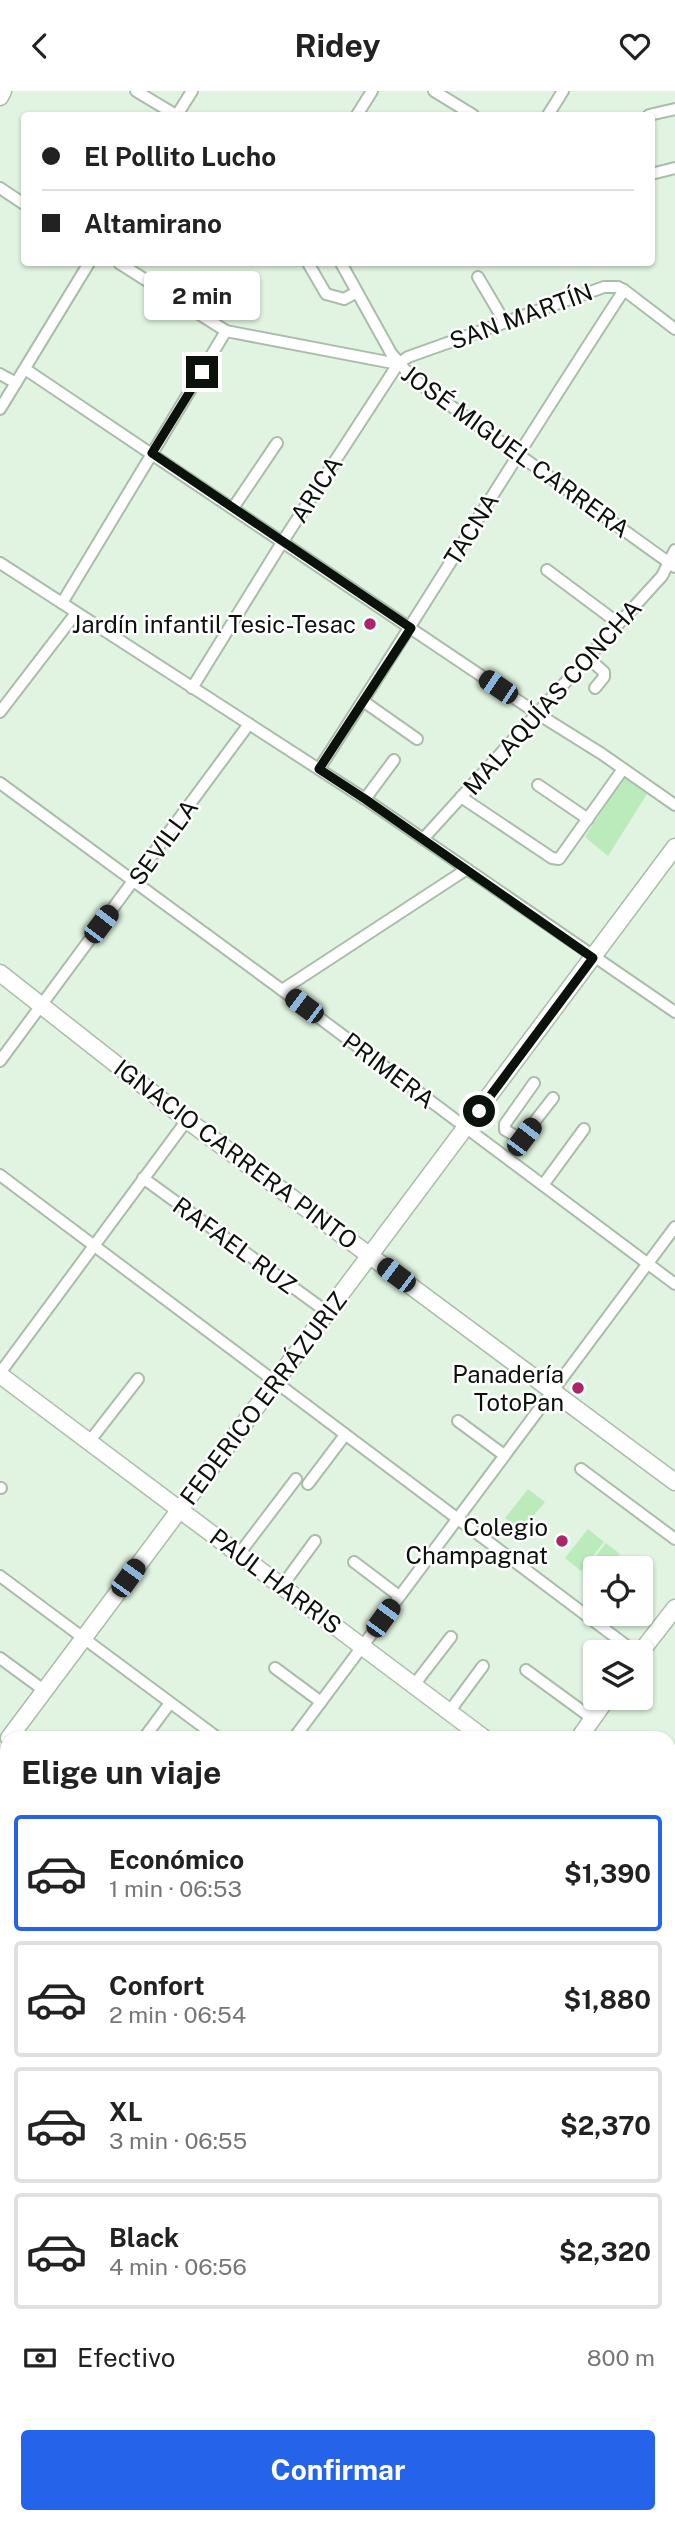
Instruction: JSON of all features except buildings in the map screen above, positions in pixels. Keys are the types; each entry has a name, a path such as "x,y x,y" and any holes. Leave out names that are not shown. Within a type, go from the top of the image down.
{"street":[{"path":"0,97 3,91"},
{"path":"136,91 171,112"},
{"path":"178,112 192,91"},
{"path":"359,112 372,91"},
{"path":"433,91 468,112"},
{"path":"550,112 563,91"},
{"path":"655,114 675,109"},
{"path":"655,173 675,168"},
{"path":"0,188 21,202"},
{"path":"0,409 87,266"},
{"name":"JOSÉ MIGUEL CARRERA","path":"124,266 226,331 398,364 412,378 672,565"},
{"path":"309,266 326,294 344,299 357,292"},
{"path":"343,266 398,364"},
{"path":"478,278 503,321"},
{"name":"SAN MARTÍN","path":"398,364 503,321 604,287 624,290 675,329"},
{"name":"TACNA","path":"319,769 411,628 518,452 624,290"},
{"path":"62,603 226,331"},
{"name":"ARICA","path":"192,688 398,364"},
{"path":"25,369 675,806"},
{"path":"0,374 16,383"},
{"path":"233,508 277,443"},
{"name":"MALAQUÍAS CONCHA","path":"423,839 672,565 675,550"},
{"path":"0,563 365,799 675,1012"},
{"path":"547,570 618,623"},
{"path":"0,712 76,613"},
{"path":"588,658 604,672 604,677 596,688"},
{"path":"363,701 417,739"},
{"name":"SEVILLA","path":"0,1061 249,724"},
{"path":"365,799 394,759"},
{"path":"461,797 552,859 559,859 623,769"},
{"path":"538,785 588,819"},
{"name":"PRIMERA","path":"2,790 134,881 675,1284"},
{"name":"FEDERICO ERRÁZURIZ","path":"14,1731 675,847"},
{"path":"282,990 467,869"},
{"name":"IGNACIO CARRERA PINTO","path":"0,973 187,1120 675,1482"},
{"path":"534,1083 505,1124 505,1130 519,1140 524,1137 553,1098"},
{"path":"0,1374 187,1120"},
{"path":"543,1185 584,1129"},
{"path":"503,1155 516,1137"},
{"path":"0,1175 622,1640"},
{"name":"RAFAEL RUZ","path":"143,1178 327,1312"},
{"path":"299,1731 675,1227"},
{"path":"221,1252 229,1241"},
{"name":"PAUL HARRIS","path":"0,1374 475,1731"},
{"path":"89,1442 138,1379"},
{"path":"458,1421 504,1455"},
{"path":"308,1484 323,1454 345,1434"},
{"path":"581,1469 675,1539"},
{"path":"239,1554 296,1479"},
{"path":"282,1586 315,1541"},
{"path":"355,1562 399,1596"},
{"path":"0,1576 208,1731"},
{"path":"650,1640 672,1617"},
{"path":"414,1685 451,1637"},
{"path":"0,1658 45,1691"},
{"path":"449,1712 483,1666"},
{"path":"275,1668 321,1702"},
{"path":"526,1669 593,1719"},
{"path":"149,1731 170,1703"},
{"path":"584,1731 599,1710"}],"green space":[{"path":"624,777 647,794 608,856 585,837"},
{"path":"528,1489 545,1502 521,1531 505,1518"},
{"path":"588,1529 604,1542 593,1556 583,1556 581,1571 565,1558"},
{"path":"606,1543 620,1554 618,1556 596,1556"}],"place":[{"name":"Jardín infantil Tesic-Tesac","path":"370,624"},
{"name":"Panadería TotoPan","path":"578,1388"},
{"name":"Colegio Champagnat","path":"562,1541"}],"route":[{"path":"202,372 152,453 411,628 319,769 593,958 479,1111"}]}
